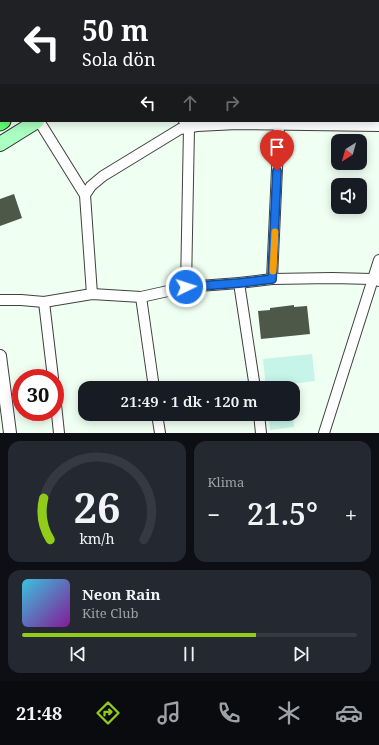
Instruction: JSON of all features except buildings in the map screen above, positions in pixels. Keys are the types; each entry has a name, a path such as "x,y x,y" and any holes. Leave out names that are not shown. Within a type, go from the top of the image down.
{"main road":[{"path":"0,144 36,122"}],"street":[{"path":"39,122 85,194 92,294"},
{"path":"85,194 90,186 103,176 186,124 279,125 333,123 379,126"},
{"path":"186,124 186,287"},
{"path":"272,279 279,125"},
{"path":"324,433 376,280 379,260"},
{"path":"0,300 44,302 92,294 141,297 186,287 272,279 332,278 376,280"},
{"path":"239,283 254,381"},
{"path":"141,297 153,381"},
{"path":"44,302 52,369"},
{"path":"0,356 3,400 8,433"},
{"path":"58,421 59,433"},
{"path":"158,421 160,433"},
{"path":"260,421 261,433"}],"shaded area":[{"path":"312,354 315,381 300,383 300,381 265,381 263,359"},
{"path":"269,421 294,421 294,427 270,430"}],"slow traffic":[{"path":"273,271 275,232"}],"route":[{"path":"186,287 272,279 277,171"}]}
